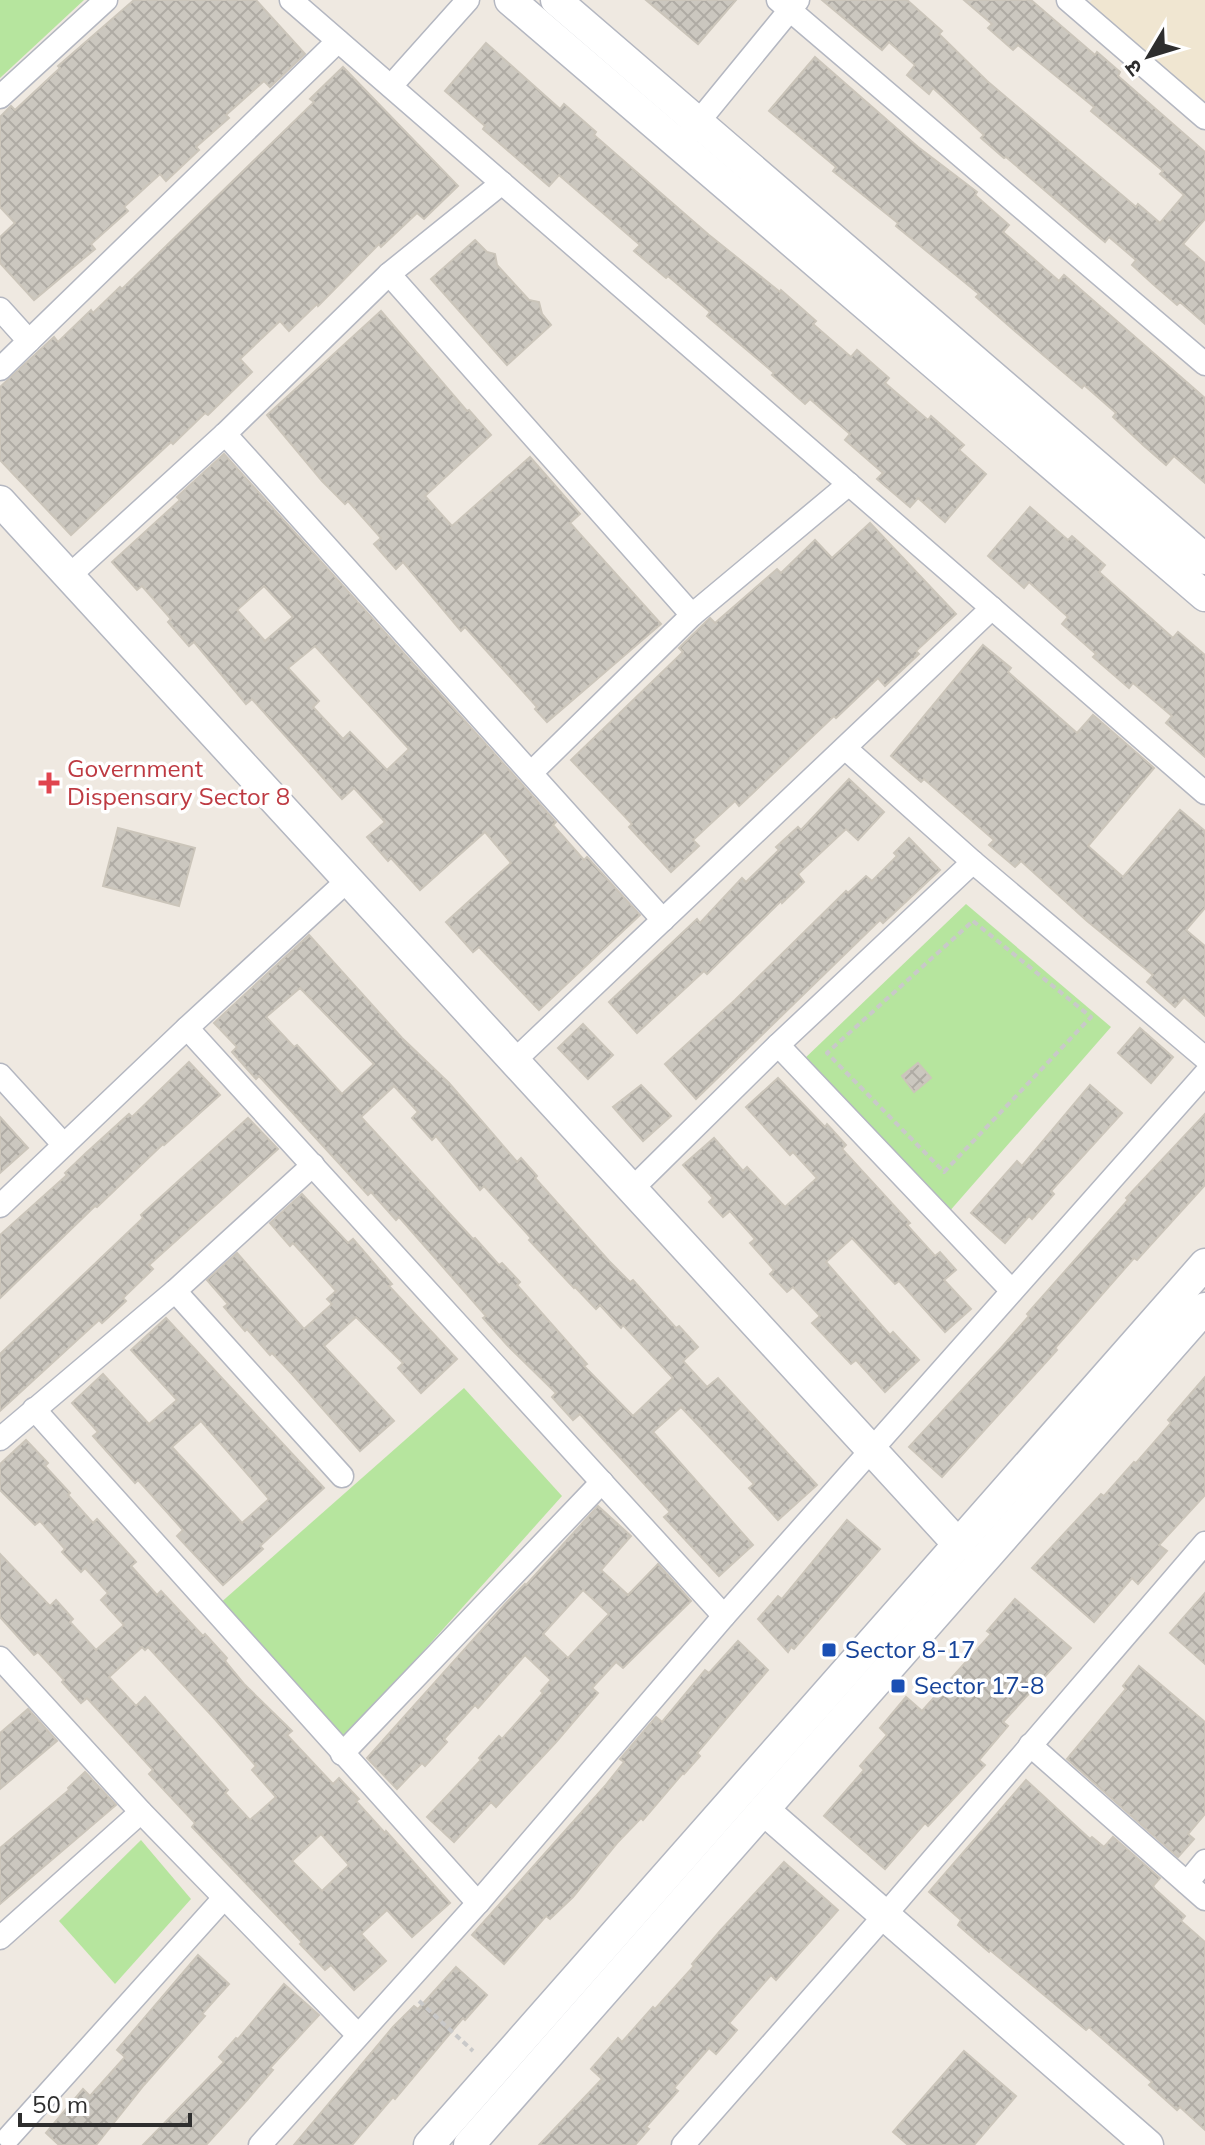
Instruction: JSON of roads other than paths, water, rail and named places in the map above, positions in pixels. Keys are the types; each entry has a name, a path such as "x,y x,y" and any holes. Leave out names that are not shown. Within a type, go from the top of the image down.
{"street":[{"path":"0,97 106,0"},
{"path":"291,0 1205,793"},
{"path":"391,86 468,0"},
{"path":"510,0 689,134 1205,559"},
{"path":"556,0 689,134 1205,596"},
{"path":"1068,0 1205,118"},
{"path":"689,134 789,3 1205,364"},
{"path":"0,369 338,41"},
{"path":"69,576 225,434 389,274 502,183"},
{"path":"389,274 692,615"},
{"path":"0,309 29,341"},
{"path":"225,434 663,920"},
{"path":"531,773 692,615 849,484"},
{"path":"0,501 958,1544"},
{"path":"514,1061 992,608"},
{"path":"845,748 973,862 1205,1058"},
{"path":"632,1189 778,1045 973,862"},
{"path":"0,1206 348,880"},
{"path":"187,1028 724,1616"},
{"path":"778,1045 1012,1291"},
{"path":"260,2145 478,1903 724,1616 1205,1074"},
{"path":"0,1075 64,1145"},
{"path":"0,1439 175,1291 313,1165"},
{"path":"429,2145 1205,1264"},
{"path":"175,1291 342,1476"},
{"path":"469,2145 1205,1308"},
{"path":"34,1409 478,1903"},
{"path":"342,1754 602,1482"},
{"path":"683,2145 1205,1543"},
{"path":"5,1674 358,2035"},
{"path":"1030,1745 1205,1899"},
{"path":"764,1810 1148,2145"},
{"path":"0,1938 141,1812"},
{"path":"1187,1883 1205,1861"},
{"path":"9,2136 224,1898"}],"place":[{"name":"Government Dispensary Sector 8","path":"49,783"},
{"name":"Sector 8-17","path":"829,1650"},
{"name":"Sector 17-8","path":"898,1686"}]}
